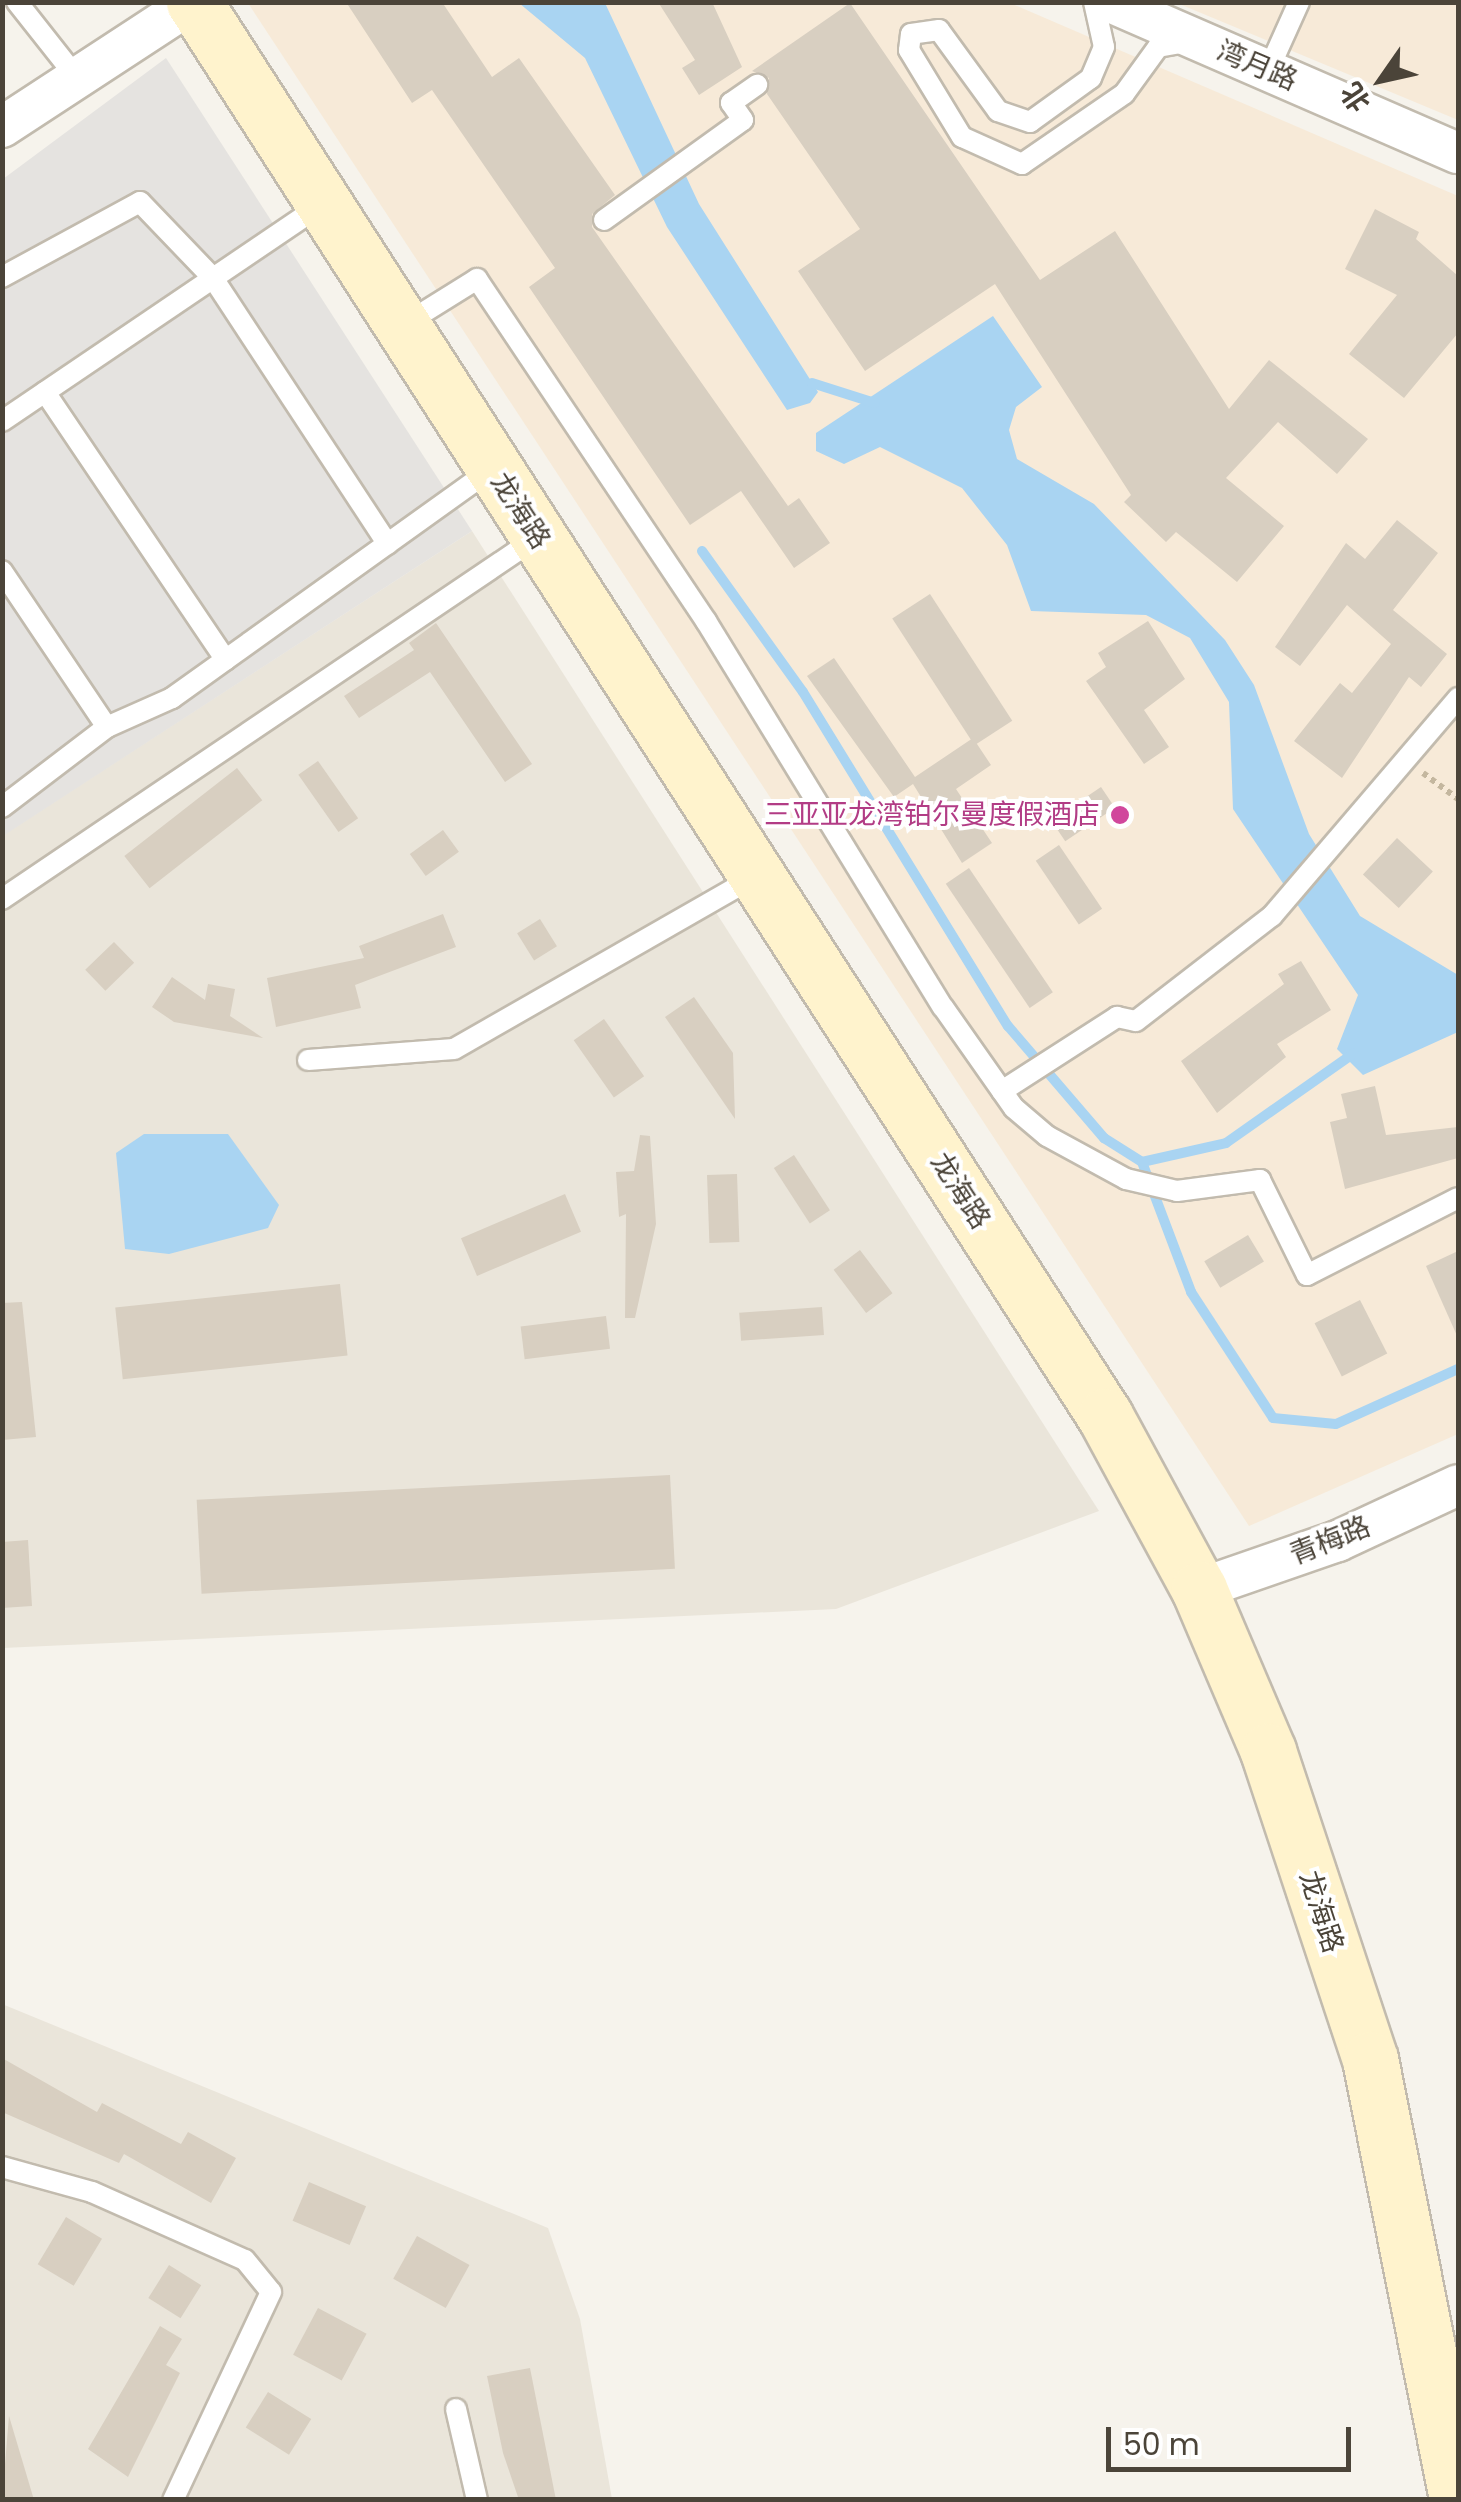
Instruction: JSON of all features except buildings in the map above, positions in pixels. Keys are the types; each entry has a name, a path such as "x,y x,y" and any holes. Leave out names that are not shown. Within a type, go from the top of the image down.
{"street":[{"path":"2,127 194,2"},
{"name":"龙海路","path":"194,2 1105,1416 1199,1589 1268,1751 1370,2060 1457,2500"},
{"name":"湾月路","path":"1110,2 1458,153"},
{"name":"青梅路","path":"1199,1589 1338,1542 1458,1486"}],"lane":[{"path":"17,2 77,78"},
{"path":"1094,2 1104,46 1090,78 1030,122 998,111 939,30 911,34 909,50 962,137 1022,164 1124,94 1158,48 1196,40"},
{"path":"1268,71 1300,2"},
{"path":"604,220 744,120 731,103 757,86"},
{"path":"2,277 140,202 213,278 388,544"},
{"path":"2,420 322,204"},
{"path":"400,327 477,279 1002,1091 1046,1136 1126,1179 1177,1191 1260,1180 1307,1275 1458,1198"},
{"path":"45,392 226,660"},
{"path":"2,807 107,727 172,698 492,469"},
{"path":"2,899 537,538"},
{"path":"2,571 107,727"},
{"path":"1002,1091 1117,1017 1136,1022 1272,916 1336,846 1458,698"},
{"path":"308,1060 454,1049 756,876"},
{"path":"2,2168 92,2192 245,2260 271,2292 174,2500"},
{"path":"456,2409 478,2500"}],"path":[{"path":"1406,761 1458,799"}],"shaded area":[{"name":"三亚亚龙湾铂尔曼度假酒店","path":"248,3 1010,3 1458,196 1458,1434 1249,1526"},
{"path":"1177,3 1458,3 1458,120"},
{"path":"166,58 472,531 3,836 3,179"},
{"path":"472,531 1099,1511 836,1609 3,1648 2,836"},
{"path":"2,2004 548,2228 580,2319 612,2499 3,2499"}],"water":[{"path":"519,3 605,3 699,204 818,392 810,403 787,410 667,227 585,58"},
{"path":"993,316 1042,387 1016,407 1009,430 1017,459 1094,504 1225,640 1254,685 1309,834 1360,916 1458,975 1458,1032 1363,1075 1337,1049 1358,995 1233,809 1229,702 1190,638 1146,615 1031,611 1007,545 962,488 880,447 844,464 816,451 816,433"},
{"path":"144,1134 228,1134 279,1205 268,1228 169,1254 125,1249 116,1153"}],"waterway":[{"path":"812,383 875,403"},
{"path":"702,551 803,692 1008,1026 1104,1138 1142,1162 1191,1292 1273,1418 1336,1424 1458,1369"},
{"path":"1142,1162 1226,1143 1354,1053"}],"place":[{"name":"三亚亚龙湾铂尔曼度假酒店","path":"1120,815"}]}
